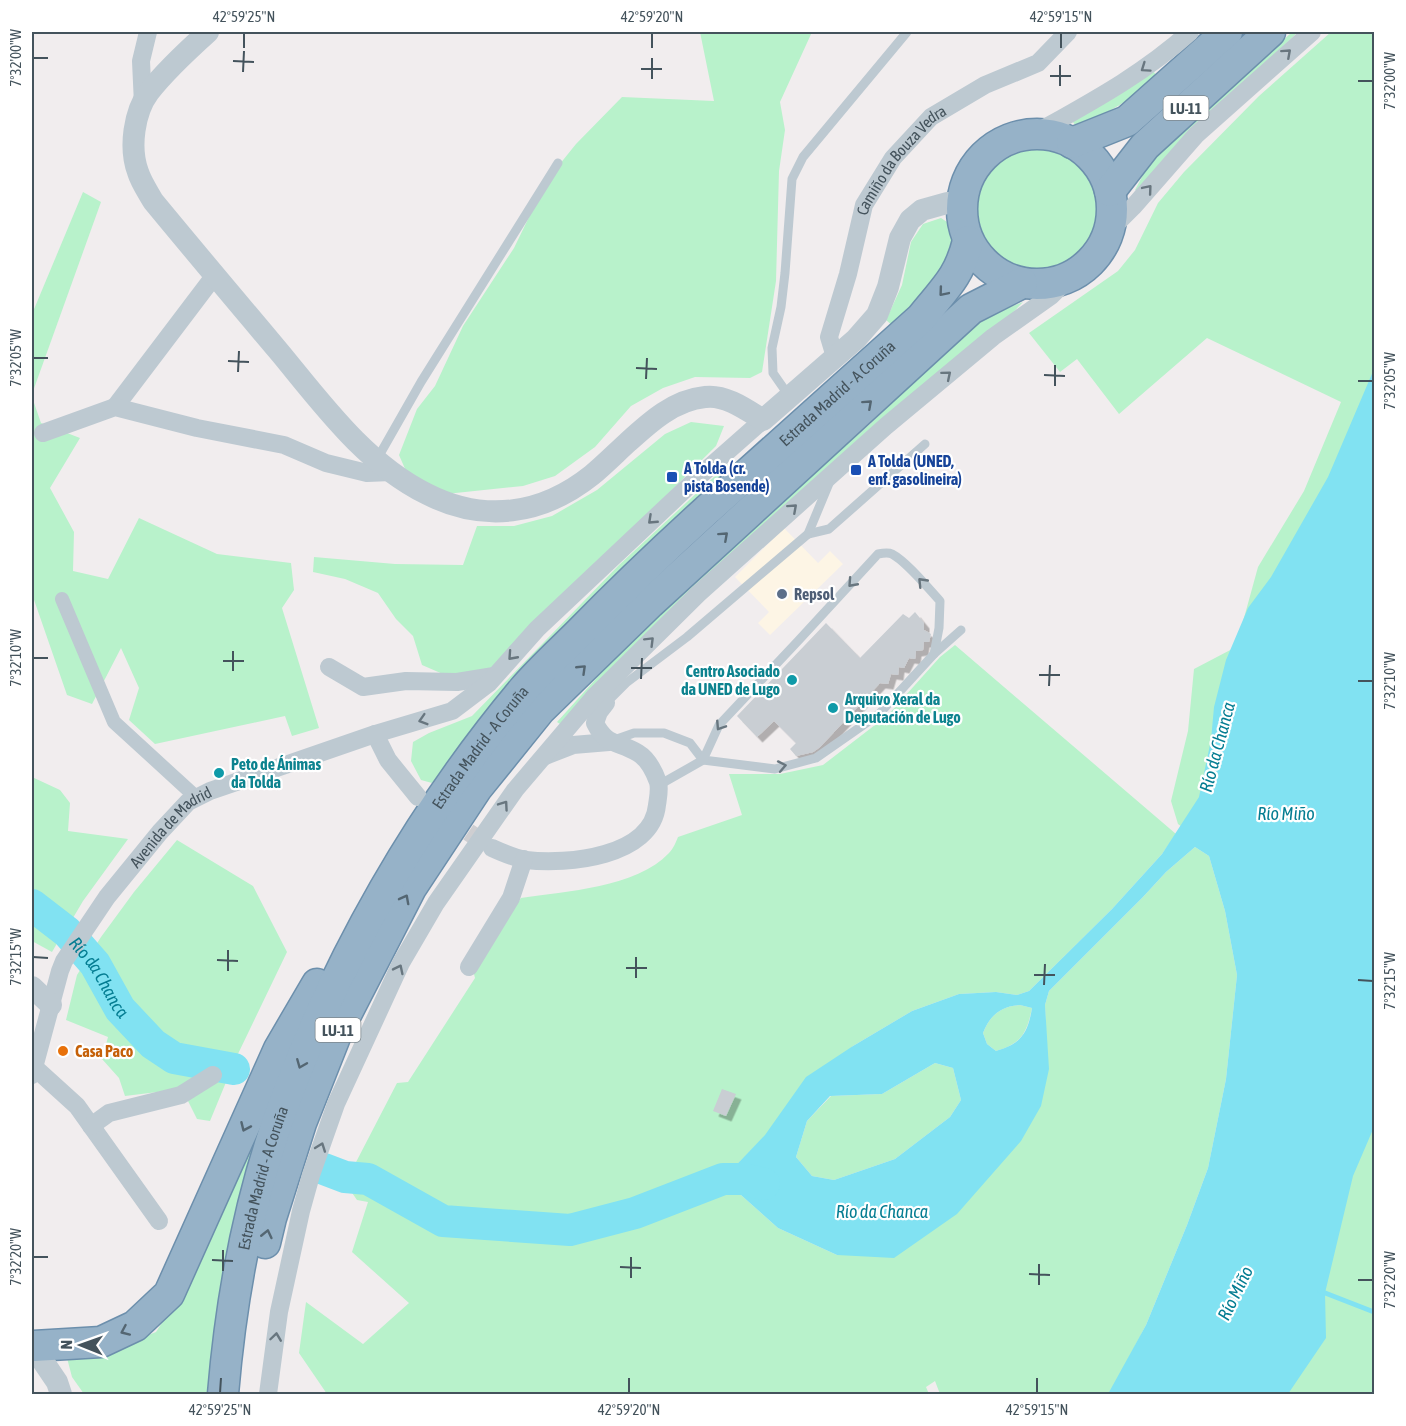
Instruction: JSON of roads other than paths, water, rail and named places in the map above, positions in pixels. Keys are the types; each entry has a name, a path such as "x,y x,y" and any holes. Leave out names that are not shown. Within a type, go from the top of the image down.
{"highway":[{"name":"LU-11","path":"1072,143 1127,121 1227,32"},
{"name":"LU-11","path":"1110,191 1145,146 1270,32"},
{"name":"Estrada Madrid - A Coruña","path":"1034,134 1054,136 1072,143 1089,155 1102,172 1110,191 1112,212 1108,232 1100,250 1087,266 1070,277 1046,284 1022,284 1005,278 978,256 968,241 963,222 962,203 967,182 978,163 993,148 1013,138 1034,134"},
{"name":"Estrada Madrid - A Coruña","path":"223,1395 241,1260 261,1176 282,1109 324,1006 382,893 458,773 525,688 645,566 921,318 957,275 968,241"},
{"name":"Estrada Madrid - A Coruña","path":"238,1395 252,1299 271,1218 302,1123 333,1042 411,888 477,789 540,710 650,603 971,309 1022,284"},
{"path":"33,1345 101,1342 135,1326 169,1294 279,1049 387,864 458,773"}],"street":[{"path":"143,105 141,61 148,32"},
{"path":"208,32 148,93 139,114 133,142 138,172 153,201 336,420 384,466 427,495 455,506 488,512 518,511 552,500 591,476 656,417 684,403 706,396 727,400 763,420 856,339 876,315 888,287 900,238 910,220 922,210 947,203 962,203"},
{"name":"Camiño da Bouza Vedra","path":"835,357 829,337 848,274 864,205 893,158 931,117 985,85 1038,63 1068,32"},
{"path":"1034,134 1104,96 1149,66 1190,32"},
{"path":"1108,232 1196,135 1312,32"},
{"path":"43,433 115,407 214,275"},
{"path":"268,1395 279,1312 301,1211 311,1174 336,1104 401,963 436,903 514,790 543,756 600,700 698,594 834,472 993,337 1051,296 1070,277"},
{"path":"115,407 196,428 285,445 327,463 367,473 384,466"},
{"name":"Avenida de Madrid","path":"33,1071 64,961 98,909 160,831 188,802 210,791 375,734 452,711 495,676 537,629 695,480 763,420"},
{"path":"62,599 114,722 197,798"},
{"path":"329,667 363,687 406,681 457,682 495,676"},
{"path":"492,848 525,860 556,861 598,856 624,847 643,834 656,816 659,785 649,763 638,753 609,742 600,733 594,723 599,712 600,700"},
{"path":"375,734 388,760 418,797"},
{"path":"543,756 573,746 609,742"},
{"path":"469,967 512,898 525,860"},
{"path":"32,987 51,1005"},
{"path":"33,1071 77,1106 159,1221"},
{"path":"92,1126 109,1113 181,1095 213,1075"},
{"path":"33,1345 62,1390"}],"lane":[{"path":"790,398 773,373 772,348 785,273 792,179 803,157 907,32"},
{"path":"384,466 421,381 558,163"},
{"path":"808,534 829,529 925,444"},
{"path":"600,700 687,637 808,534 834,472"},
{"path":"659,785 703,760 719,724 878,554 899,554 940,602 939,628 934,654"},
{"path":"609,742 634,733 664,733 690,743 703,760 775,769 816,758 879,714 934,654 961,630"}],"water":[{"name":"Río Miño","path":"1374,369 1374,1127 1353,1176 1325,1293 1326,1338 1288,1394 1108,1394 1146,1325 1187,1225 1208,1168 1226,1079 1237,975 1225,911 1209,856 1195,847 1166,872 1049,991 1045,1005 1049,1069 1041,1106 1021,1141 957,1214 894,1258 837,1255 778,1228 723,1179 765,1135 806,1077 912,1011 959,994 996,992 1017,995 1029,991 1112,909 1162,854 1199,797 1211,740 1214,707 1226,660 1248,608 1271,577 1328,477","holes":["1020,1005 1032,1008 1025,1031 1012,1045 996,1051 987,1044 983,1033 986,1027 997,1013 1007,1007","935,1063 953,1068 961,1100 950,1117 895,1159 834,1180 812,1176 796,1157 807,1121 830,1096 882,1094"]},
{"path":"32,896 67,928 63,933 32,915"}],"waterway":[{"name":"Río da Chanca","path":"32,905 67,932 95,964 120,1009 153,1044 174,1058 234,1069"},
{"name":"Río da Chanca","path":"324,1169 345,1177 368,1179 443,1221 570,1230 635,1213 723,1179 744,1179 764,1184"},
{"path":"1320,1291 1374,1312"}],"tunnel":[{"path":"446,817 492,848"}],"place":[{"name":"A Tolda (UNED, enf. gasolineira)","path":"856,470"},
{"name":"A Tolda (cr. pista Bosende)","path":"672,477"},
{"name":"Repsol","path":"782,594"},
{"name":"Centro Asociado da UNED de Lugo","path":"792,680"},
{"name":"Arquivo Xeral da Deputación de Lugo","path":"833,708"},
{"name":"Peto de Ánimas da Tolda","path":"219,773"},
{"name":"Casa Paco","path":"63,1051"}]}
